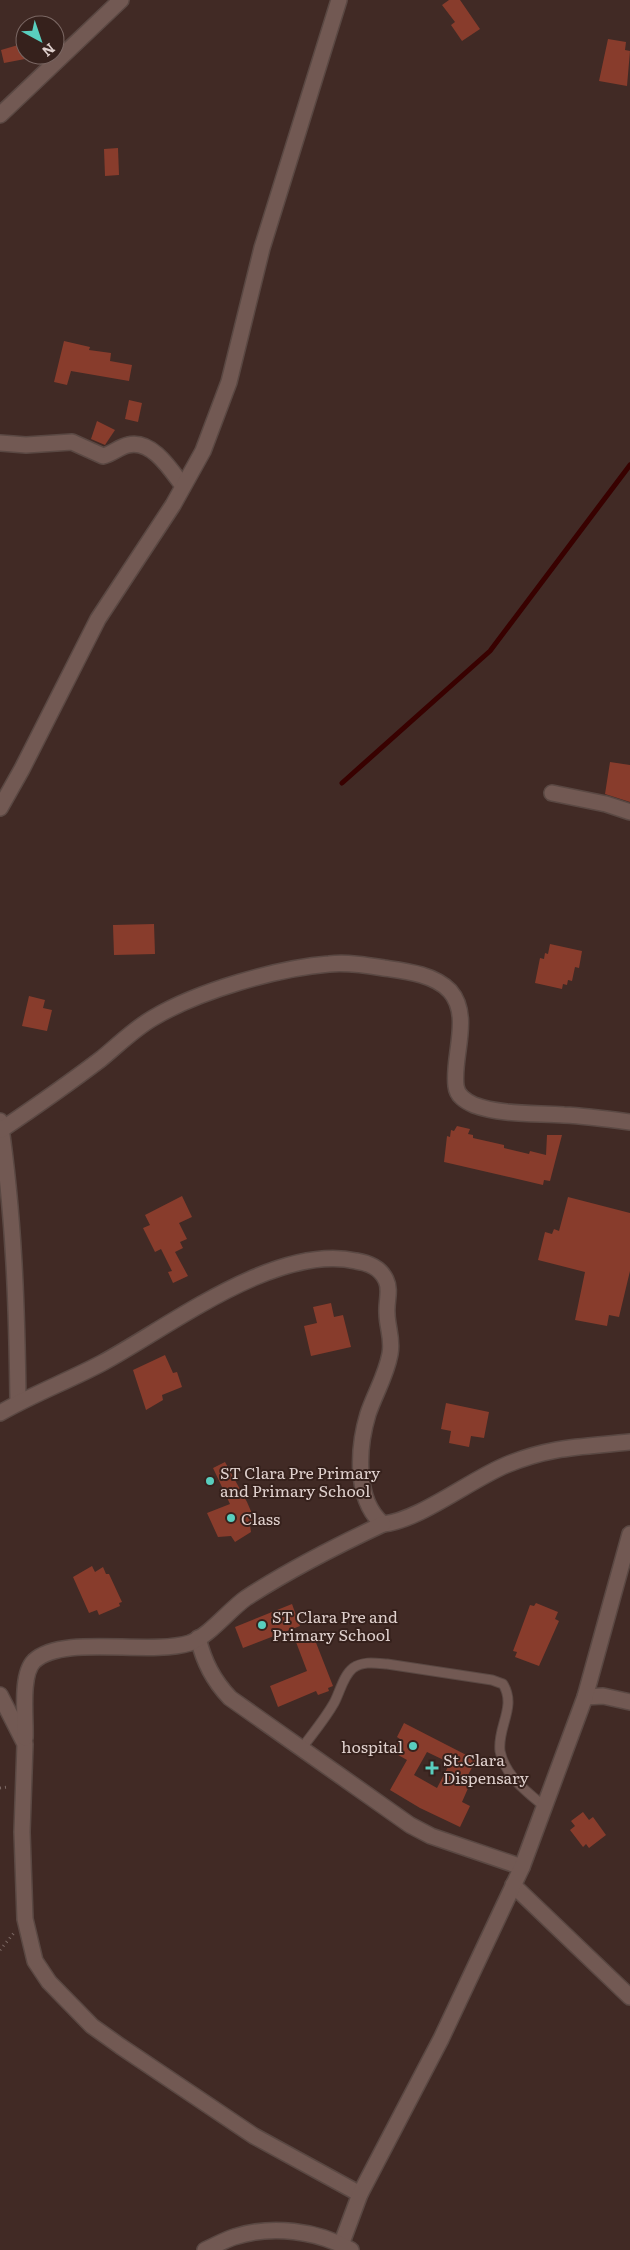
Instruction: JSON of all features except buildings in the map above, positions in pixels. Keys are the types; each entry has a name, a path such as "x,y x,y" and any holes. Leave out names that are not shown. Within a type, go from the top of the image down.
{"street":[{"path":"0,115 121,0"},
{"path":"0,808 22,770 89,636 164,520 196,466 220,410 262,248 338,0"},
{"path":"0,443 26,445 72,442 103,456 129,444 138,445 162,458 183,486"},
{"path":"552,793 606,804 630,812"},
{"path":"18,1403 17,1336 10,1210 1,1125 87,1069 135,1030 179,1005 262,977 331,963 364,965 416,974 439,983 449,990 458,1003 460,1017 455,1077 456,1091 463,1099 474,1105 518,1112 630,1122"},
{"path":"0,1413 101,1363 196,1307 251,1279 297,1263 323,1258 348,1259 370,1264 383,1274 389,1286 387,1314 392,1346 383,1381 366,1420 362,1473 364,1492 370,1509 382,1524"},
{"path":"360,2194 254,2136 128,2052 92,2026 49,1982 35,1961 25,1919 22,1832 28,1671 39,1658 56,1650 74,1647 129,1649 182,1644 198,1638 245,1599 264,1588 382,1524 405,1519 476,1480 541,1452 573,1446 630,1442"},
{"path":"205,2250 233,2237 258,2232 286,2231 317,2236 346,2247 360,2194 441,2039 522,1867 546,1807 585,1697 630,1534"},
{"path":"198,1638 204,1659 212,1676 230,1698 410,1825 431,1836 522,1867"},
{"path":"0,1695 25,1744"},
{"path":"585,1697 603,1696 630,1702"},
{"path":"513,1885 630,1996"}],"lane":[{"path":"302,1748 334,1703 346,1676 351,1669 359,1665 370,1662 492,1680 503,1684 510,1700 500,1750 505,1765 523,1788 546,1807"}],"waterway":[{"path":"342,783 490,651 630,465"}],"place":[{"name":"ST Clara Pre Primary and Primary School","path":"210,1481"},
{"name":"Class","path":"231,1518"},
{"name":"ST Clara Pre and Primary School","path":"262,1625"},
{"name":"hospital","path":"413,1746"},
{"name":"St.Clara Dispensary","path":"432,1768"}]}
